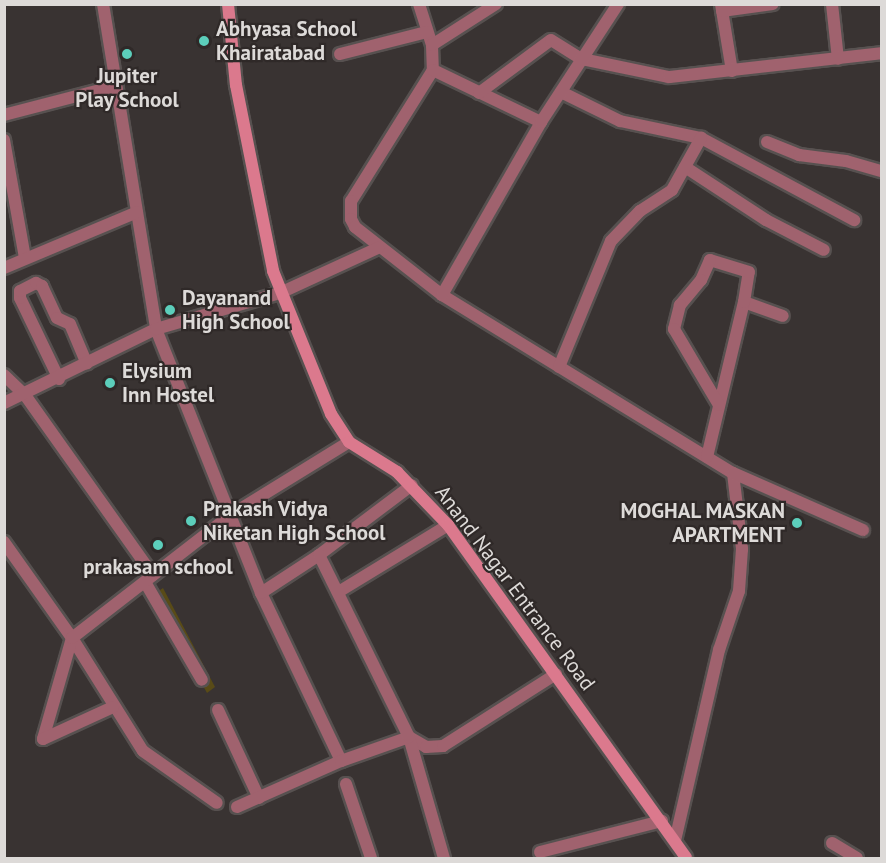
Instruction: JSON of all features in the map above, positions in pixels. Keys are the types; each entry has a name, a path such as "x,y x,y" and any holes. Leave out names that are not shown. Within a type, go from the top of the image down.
{"street":[{"path":"103,4 156,329 232,514 261,593 341,761"},
{"name":"Anand Nagar Entrance Road","path":"228,4 236,85 280,293 308,364 349,442 412,485 448,525 662,821 686,858"},
{"path":"419,4 432,45 432,70 351,201 351,219 378,248 442,295 706,457 733,473 863,530"},
{"path":"432,45 496,4"},
{"path":"442,295 541,122 618,4"},
{"path":"732,71 722,8 773,4"},
{"path":"832,4 838,59"},
{"path":"340,54 428,32"},
{"path":"479,93 551,40 582,59 669,77 882,53"},
{"path":"432,70 541,122"},
{"path":"4,115 115,86"},
{"path":"561,92 620,121 701,138 854,220"},
{"path":"559,367 611,241 640,211 672,190 701,138"},
{"path":"4,140 26,258"},
{"path":"767,142 799,155 846,161 882,171"},
{"path":"685,167 757,214 824,250"},
{"path":"4,268 137,212"},
{"path":"4,403 25,396 156,329 280,293 378,248"},
{"path":"706,457 719,405 744,302 748,272 710,260 701,280 680,305 674,329 719,405"},
{"path":"59,379 20,298 20,291 36,283 42,286 57,318 70,324 87,364"},
{"path":"744,302 783,316"},
{"path":"4,375 25,396 149,579 202,680"},
{"path":"113,707 43,740 72,638 232,514 349,442"},
{"path":"675,840 719,650 739,591 742,549 733,473"},
{"path":"261,593 320,555 412,485"},
{"path":"340,591 448,525"},
{"path":"4,542 72,638 113,707 143,751 217,803"},
{"path":"320,555 340,591 409,737 444,858"},
{"path":"237,807 341,761 409,737 426,747 443,746 556,674"},
{"path":"218,710 259,798"},
{"path":"346,784 371,858"},
{"path":"540,852 662,821"},
{"path":"832,843 857,858"}],"shaded area":[{"path":"163,588 215,687 207,693 153,595"}],"place":[{"name":"Abhyasa School Khairatabad","path":"204,41"},
{"name":"Jupiter Play School","path":"127,54"},
{"name":"Dayanand High School","path":"170,310"},
{"name":"Elysium Inn Hostel","path":"110,383"},
{"name":"Prakash Vidya Niketan High School","path":"191,521"},
{"name":"MOGHAL MASKAN APARTMENT","path":"797,523"},
{"name":"prakasam school","path":"158,545"}]}
